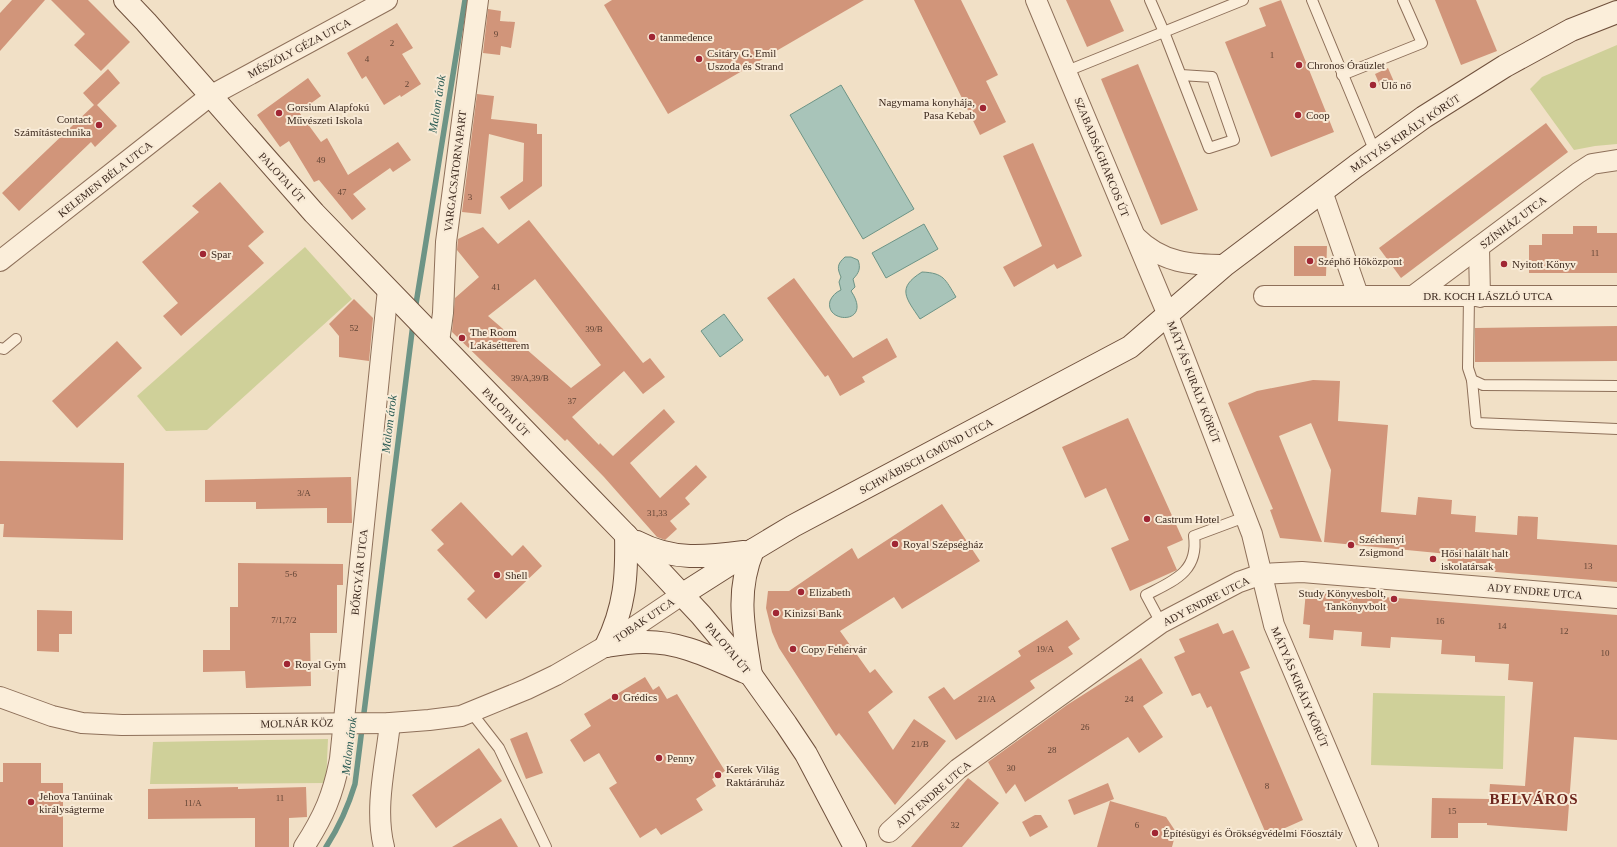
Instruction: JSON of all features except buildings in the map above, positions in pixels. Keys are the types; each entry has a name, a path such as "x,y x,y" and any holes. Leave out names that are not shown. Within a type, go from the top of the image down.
{"main road":[{"name":"PALOTAI ÚT","path":"125,0 314,213 683,594 751,675 786,724 806,754 855,847"},
{"name":"MÁTYÁS KIRÁLY KÖRÚT","path":"1167,314 1225,265 1322,191 1424,118 1505,66 1571,30 1617,12"},
{"name":"SCHWÄBISCH GMÜND UTCA","path":"683,594 793,526 1130,347 1167,314"},
{"path":"626,535 648,548 667,554 696,557 753,550"},
{"path":"606,646 617,624 624,590 627,572 626,535"},
{"path":"751,675 742,621 741,602 746,566 753,550"},
{"path":"606,646 643,642 690,648 751,675"}],"street":[{"name":"MÉSZÖLY GÉZA UTCA","path":"210,96 387,0"},
{"name":"VARGACSATORNAPART","path":"433,336 443,312 446,242 478,0"},
{"name":"SZABADSÁGHARCOS ÚT","path":"1036,0 1067,71 1167,314"},
{"name":"KELEMEN BÉLA UTCA","path":"0,261 210,96"},
{"name":"SZÍNHÁZ UTCA","path":"1413,296 1592,164 1617,160"},
{"path":"1322,191 1358,295"},
{"path":"1135,236 1144,245 1155,252 1178,262 1225,265"},
{"path":"1475,297 1479,247"},
{"name":"BŐRGYÁR UTCA","path":"304,847 329,803 336,780 365,723 392,293"},
{"name":"DR. KOCH LÁSZLÓ UTCA","path":"1264,296 1617,296"},
{"name":"MÁTYÁS KIRÁLY KÖRÚT","path":"1167,314 1252,534 1267,602 1274,625 1368,847"},
{"name":"ADY ENDRE UTCA","path":"890,832 958,769 1161,623 1239,582 1262,574 1302,572 1617,598"},
{"name":"TOBAK UTCA","path":"606,646 683,594"},
{"name":"MOLNÁR KÖZ","path":"0,696 52,716 82,723 154,726 365,723 453,717 461,716 544,681 606,646"},
{"path":"365,723 381,811 380,831 384,847"}],"lane":[{"path":"1150,0 1209,148 1234,140 1212,77 1181,75"},
{"path":"1067,71 1243,0"},
{"path":"1312,0 1375,152"},
{"path":"1342,75 1422,43 1403,0"},
{"path":"1475,297 1468,368 1472,380 1476,423 1617,429"},
{"path":"0,348 4,349 16,339"},
{"path":"1472,380 1483,385 1617,386"},
{"path":"1161,623 1146,595 1169,583 1185,572 1193,558 1196,548 1194,536 1245,517"},
{"path":"471,712 499,748 546,847"},
{"path":"841,847 845,826"}],"green space":[{"path":"1617,45 1617,144 1574,150 1530,89 1542,77"},
{"path":"305,247 352,299 207,430 166,431 137,396"},
{"path":"1373,693 1505,696 1503,769 1371,765"},
{"path":"328,739 326,783 150,784 153,742"}],"shaded area":[{"path":"841,85 914,209 863,239 790,115"},
{"path":"924,224 938,249 886,278 872,253"},
{"path":"845,257 851,257 858,260 858,272 853,279 855,287 851,291 856,302 857,310 853,315 840,317 834,314 830,309 830,301 836,293 841,290 839,282 841,277 838,266"},
{"path":"922,272 935,274 943,278 956,297 920,319 908,299 906,288 914,278"},
{"path":"724,314 743,340 720,357 701,331"}],"waterway":[{"name":"Malom árok","path":"415,310 465,0"},
{"name":"Malom árok","path":"326,847 343,817 355,784 413,324"}],"place":[{"name":"tanmedence","path":"652,37"},
{"name":"Csitáry G. Emil Uszoda és Strand","path":"699,59"},
{"name":"Chronos Óraüzlet","path":"1299,65"},
{"name":"Ülő nő","path":"1373,85"},
{"name":"Nagymama konyhája, Pasa Kebab","path":"983,108"},
{"name":"Gorsium Alapfokú Művészeti Iskola","path":"279,113"},
{"name":"Coop","path":"1298,115"},
{"name":"Contact Számítástechnika","path":"99,125"},
{"name":"Spar","path":"203,254"},
{"name":"Széphő Hőközpont","path":"1310,261"},
{"name":"Nyitott Könyv","path":"1504,264"},
{"name":"The Room Lakásétterem","path":"462,338"},
{"name":"Castrum Hotel","path":"1147,519"},
{"name":"Royal Szépségház","path":"895,544"},
{"name":"Széchenyi Zsigmond","path":"1351,545"},
{"name":"Hősi halált halt iskolatársak","path":"1433,559"},
{"name":"Shell","path":"497,575"},
{"name":"Elizabeth","path":"801,592"},
{"name":"Study Könyvesbolt, Tankönyvbolt","path":"1394,599"},
{"name":"Kinizsi Bank","path":"776,613"},
{"name":"Copy Fehérvár","path":"793,649"},
{"name":"Royal Gym","path":"287,664"},
{"name":"Grédics","path":"615,697"},
{"name":"Penny","path":"659,758"},
{"name":"Kerek Világ Raktáráruház","path":"718,775"},
{"name":"Jehova Tanúinak királyságterme","path":"31,802"},
{"name":"Építésügyi és Örökségvédelmi Főosztály","path":"1155,833"}],"district":[{"name":"BELVÁROS","path":"1534,799"}]}
